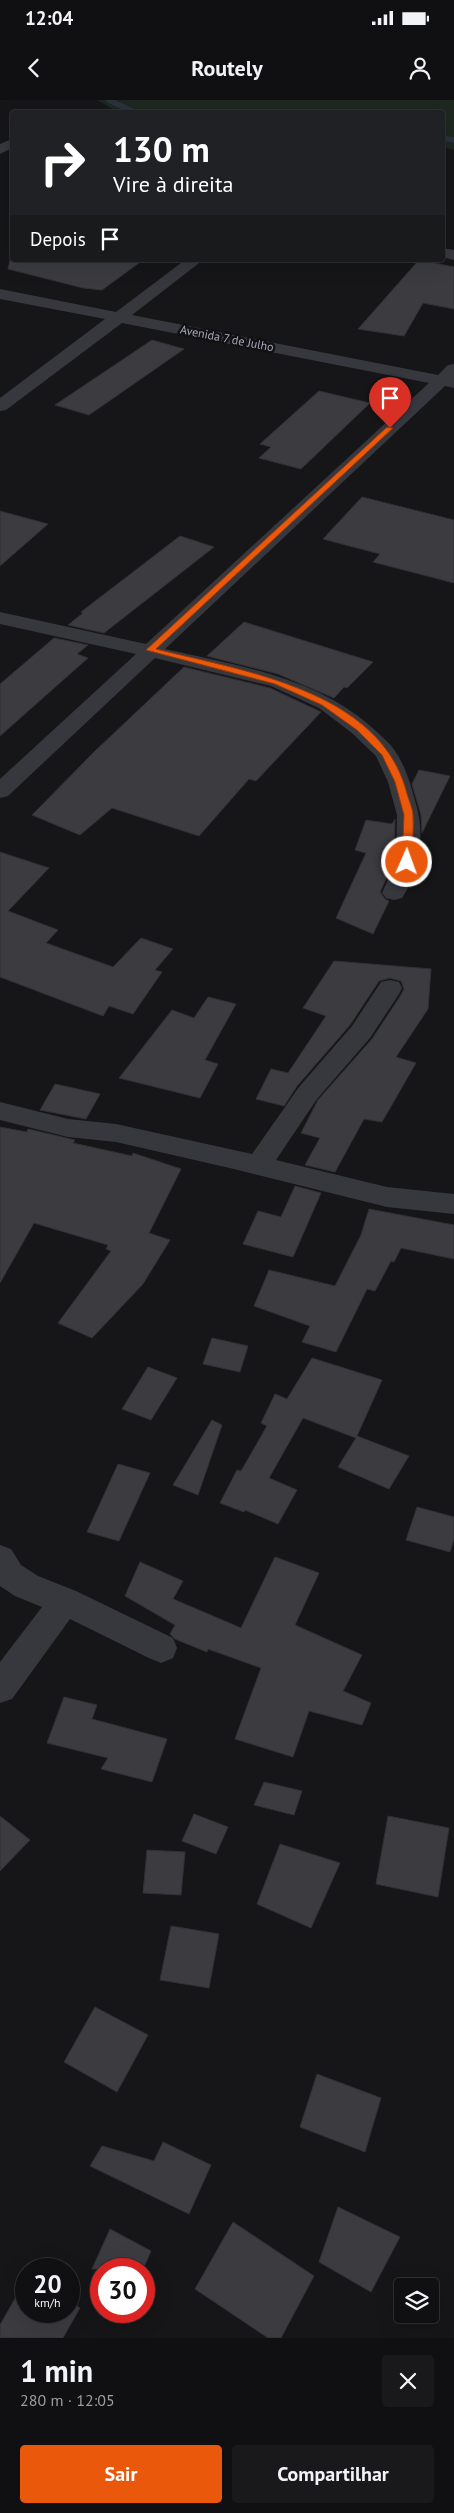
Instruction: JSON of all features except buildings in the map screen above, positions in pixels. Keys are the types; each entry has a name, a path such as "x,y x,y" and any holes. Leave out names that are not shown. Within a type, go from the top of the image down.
{"street":[{"path":"0,406 117,316 191,262"},
{"name":"Avenida 7 de Julho","path":"0,294 450,377"},
{"path":"0,791 150,650 450,377"},
{"path":"0,618 150,650 278,682 326,704 360,728 386,754 399,782 408,815 407,862 394,893"},
{"path":"258,1165 308,1093 361,1032 390,988"},
{"path":"0,1111 68,1128 116,1133 387,1197 454,1204"},
{"path":"0,1559 2,1567 12,1579 65,1601 161,1648"},
{"path":"0,1688 65,1601"}],"shaded area":[{"path":"97,100 454,100 454,150 445,148 445,110 114,110"}],"waterway":[{"path":"109,100 130,110"},
{"path":"445,138 454,140"}],"route":[{"path":"390,428 150,650 278,682 326,704 360,728 386,754 399,782 408,815 407,862"}]}
